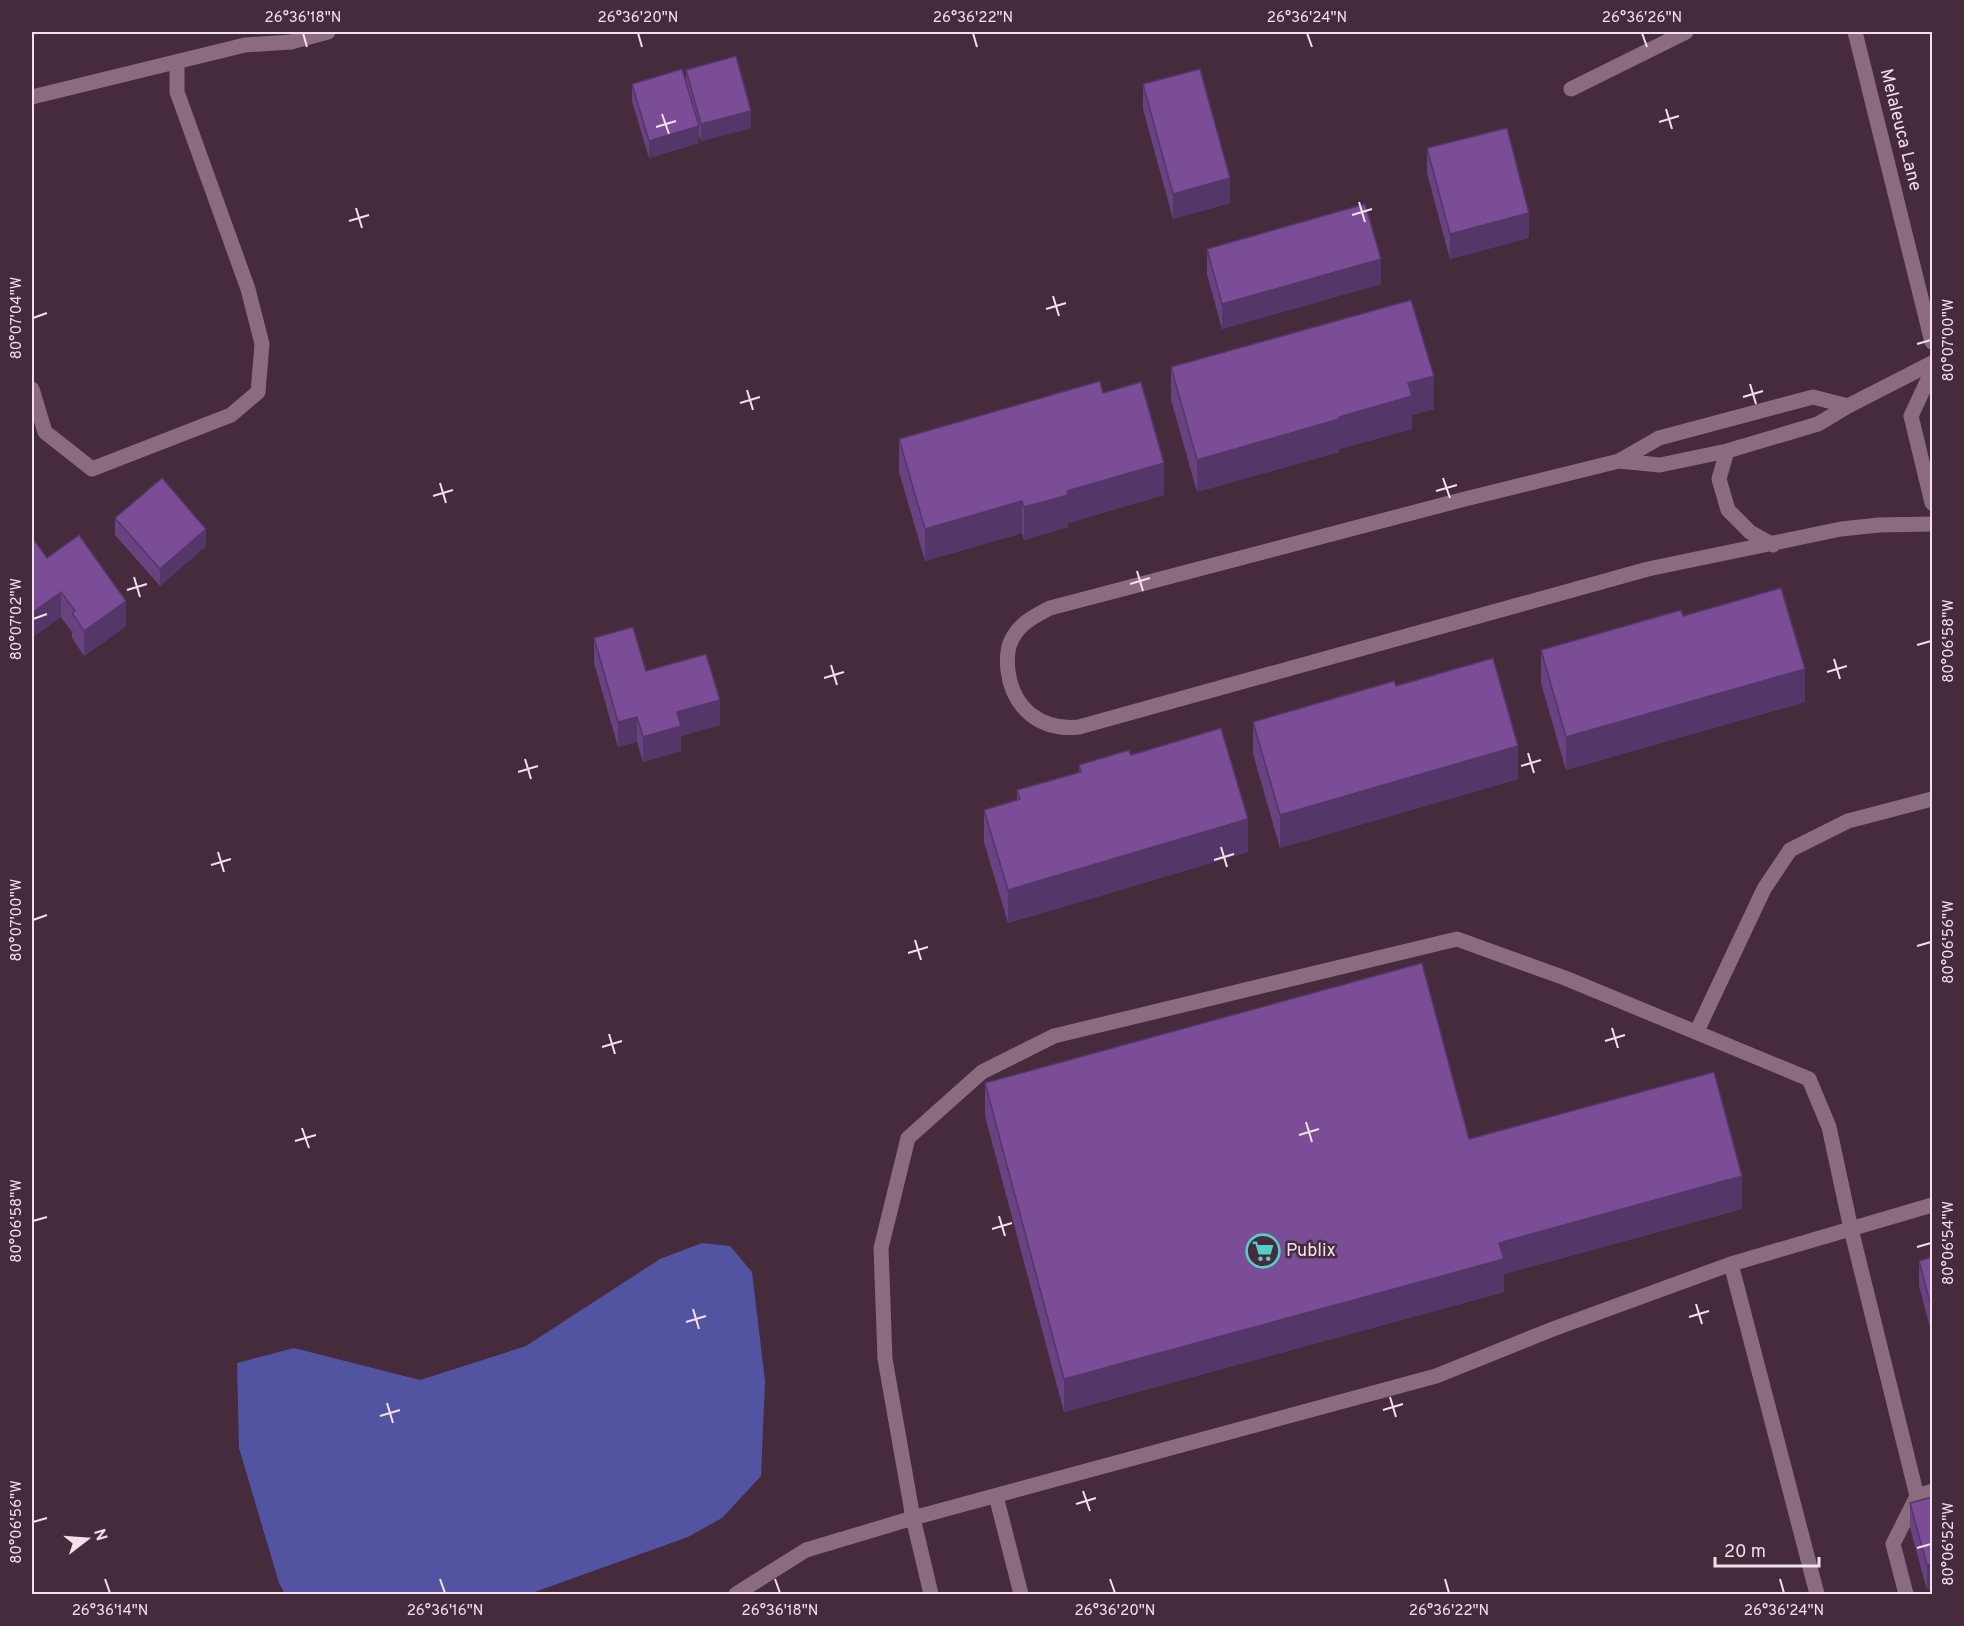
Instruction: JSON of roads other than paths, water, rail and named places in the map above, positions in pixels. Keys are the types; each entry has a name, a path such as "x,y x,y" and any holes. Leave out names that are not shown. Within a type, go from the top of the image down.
{"street":[{"path":"32,97 245,45 291,42 328,32"},
{"path":"1571,89 1686,32"},
{"name":"Melaleuca Lane","path":"1855,32 1932,342"},
{"path":"32,389 45,432 92,469 231,415 258,392 262,344 248,289 177,92 177,62"},
{"path":"1619,461 1660,465 1727,451 1818,424 1932,363"},
{"path":"1932,371 1911,416 1932,503"},
{"path":"1848,406 1813,397 1659,438 1619,461 1050,608 1026,620 1011,640 1007,662 1010,687 1023,707 1039,720 1063,728 1079,727 1648,569 1841,530 1880,525 1932,524"},
{"path":"1727,451 1719,479 1728,510 1750,532 1773,545"},
{"path":"1697,1031 1764,889 1790,850 1848,821 1932,799"},
{"path":"931,1594 914,1518 885,1359 881,1248 908,1138 982,1072 1054,1036 1457,939 1564,978 1809,1079 1828,1127 1917,1496 1893,1544 1906,1594"},
{"path":"736,1594 806,1550 914,1518 1436,1376 1553,1329 1731,1264 1932,1204"},
{"path":"1731,1264 1817,1594"},
{"path":"1917,1496 1932,1491"},
{"path":"996,1496 1021,1594"}],"place":[{"name":"Publix","path":"1263,1251"}]}
